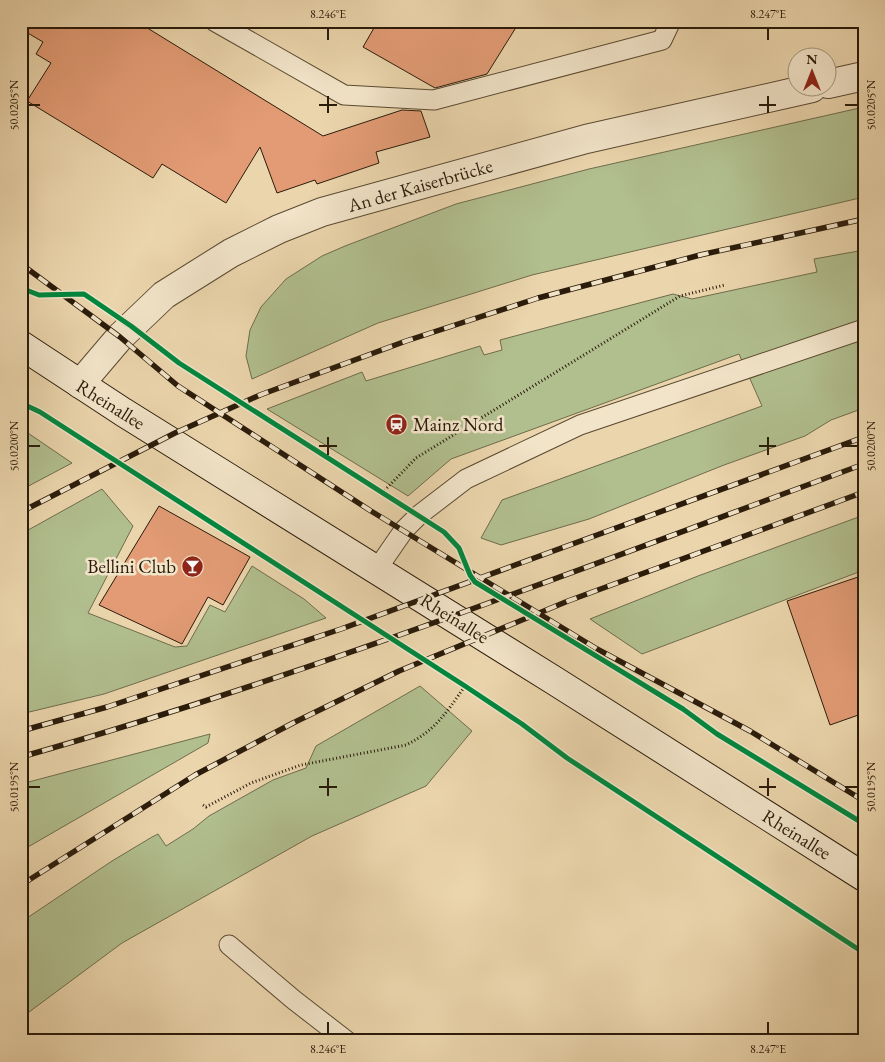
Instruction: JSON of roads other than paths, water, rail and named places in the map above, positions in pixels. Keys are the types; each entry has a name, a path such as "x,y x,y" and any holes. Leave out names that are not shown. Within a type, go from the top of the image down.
{"main road":[{"path":"838,82 864,76"},
{"name":"An der Kaiserbrücke","path":"80,384 120,337 164,295 231,253 279,229 322,212 586,139 788,93"},
{"name":"Rheinallee","path":"21,345 33,356 377,569 864,877"}],"lane":[{"path":"214,21 344,95 434,100 662,40 671,21"},
{"path":"377,569 404,530 419,515 466,479 580,425 864,329"},
{"path":"229,945 294,1000 347,1041"}],"railway":[{"path":"21,512 175,433 260,395 406,341 538,298 700,255 864,219"},
{"path":"21,264 120,337 178,386 371,511 597,649 750,731 864,801"},
{"path":"21,731 107,707 341,629 864,437"},
{"path":"21,757 234,692 340,656 550,581 864,464"},
{"path":"21,885 195,775 293,723 399,671 568,601 864,492"}],"place":[{"name":"Mainz Nord","path":"397,424"},
{"name":"Bellini Club","path":"192,566"}]}
